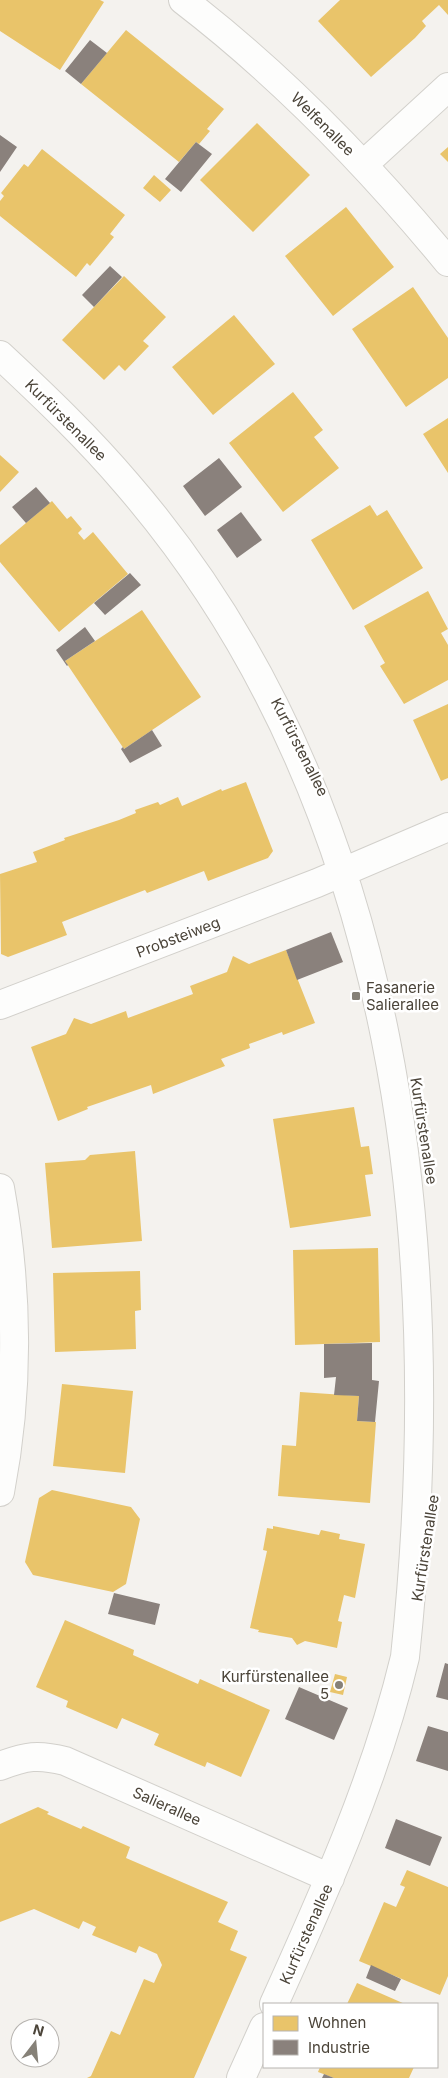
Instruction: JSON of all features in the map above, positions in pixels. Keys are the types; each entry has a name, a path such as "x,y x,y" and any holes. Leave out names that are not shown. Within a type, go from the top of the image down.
{"street":[{"name":"Welfenallee","path":"183,0 254,57 327,126 448,262"},
{"path":"363,165 448,86"},
{"name":"Kurfürstenallee","path":"0,355 47,399 129,485 218,603 257,664 317,777 355,865 388,963 418,1088"},
{"path":"355,865 448,826"},
{"name":"Probsteiweg","path":"0,1005 317,883 355,865"},
{"path":"0,1188 6,1224 13,1311 11,1413 0,1492"},
{"name":"Kurfürstenallee","path":"274,2003 330,1878 369,1778 394,1700 412,1628 435,1488 442,1405 442,1330"},
{"name":"Salierallee","path":"0,1766 32,1756 65,1761 330,1878"},
{"path":"241,2078 263,2029"}],"building: Wohnen":[{"path":"0,0 100,0 104,2 60,70 0,31"},
{"path":"340,0 448,0 448,15 439,5 422,21 426,26 415,38 371,77 318,21"},
{"path":"126,30 224,109 207,129 210,131 199,144 196,142 179,162 81,84"},
{"path":"257,123 310,175 253,232 200,180"},
{"path":"448,147 448,162 440,154"},
{"path":"42,149 125,215 110,234 114,237 90,266 87,263 76,277 0,216 0,201 4,196 1,193 24,164 28,167"},
{"path":"154,175 171,190 160,202 143,188"},
{"path":"346,207 394,267 333,316 285,256"},
{"path":"124,276 166,317 143,341 149,346 125,371 119,365 104,380 62,340"},
{"path":"413,287 448,338 448,378 406,407 352,329"},
{"path":"234,315 275,364 213,415 172,367"},
{"path":"293,392 323,430 314,437 339,468 283,512 229,443"},
{"path":"448,418 448,473 423,434"},
{"path":"0,455 19,472 0,492"},
{"path":"52,501 67,519 71,516 82,529 78,533 84,540 93,532 128,574 59,632 0,562 0,545"},
{"path":"370,505 377,516 387,510 423,568 353,610 311,540"},
{"path":"428,591 448,629 441,633 448,645 448,680 404,704 380,666 385,663 364,626"},
{"path":"142,610 201,697 124,749 65,661"},
{"path":"448,704 448,778 441,781 413,720"},
{"path":"246,782 273,851 268,858 208,881 204,871 147,893 145,890 62,922 67,935 8,957 1,954 0,874 37,862 33,852 65,840 64,838 136,813 135,810 158,802 160,805 178,797 182,806 221,789 222,791"},
{"path":"286,950 315,1023 283,1035 282,1032 249,1044 250,1048 221,1059 225,1066 153,1094 151,1085 87,1107 88,1109 58,1121 31,1047 66,1034 74,1018 91,1024 126,1011 128,1018 193,994 190,986 227,972 233,956 249,964"},
{"path":"354,1107 361,1147 369,1146 373,1174 365,1175 371,1216 290,1228 273,1119"},
{"path":"135,1151 142,1241 52,1248 45,1163 85,1160 90,1155"},
{"path":"378,1248 380,1342 295,1345 293,1250"},
{"path":"140,1271 141,1310 135,1311 136,1349 55,1352 53,1273"},
{"path":"62,1384 133,1391 125,1473 53,1466"},
{"path":"300,1392 359,1396 357,1421 376,1422 370,1503 278,1496 282,1445 296,1446"},
{"path":"52,1490 131,1507 140,1519 126,1584 113,1592 33,1575 25,1562 39,1498"},
{"path":"273,1526 319,1535 321,1530 340,1534 339,1539 365,1544 355,1598 344,1595 338,1621 342,1622 337,1648 305,1641 297,1645 292,1638 258,1632 259,1630 250,1628 267,1551 263,1550 267,1528 273,1529"},
{"path":"65,1620 134,1650 133,1655 198,1684 200,1679 270,1710 241,1777 207,1762 205,1767 154,1745 159,1734 122,1718 117,1729 66,1707 68,1701 36,1687"},
{"name":"Kurfürstenallee 5","path":"335,1674 347,1677 343,1695 330,1692"},
{"path":"38,1807 49,1812 47,1814 81,1829 83,1826 130,1847 126,1858 228,1902 218,1922 238,1931 230,1950 247,1957 194,2078 87,2078 91,2076 111,2031 120,2035 144,1979 154,1983 162,1965 157,1954 139,1946 136,1953 92,1935 96,1927 83,1921 79,1929 34,1909 0,1922 0,1824"},
{"path":"407,1870 448,1887 448,1976 440,1995 359,1961 384,1902 396,1907 405,1887 400,1885"},
{"path":"357,1983 403,2003 347,2003"},
{"path":"320,2068 414,2068 409,2078 334,2078 318,2072"}],"building: Industrie":[{"path":"90,40 107,53 81,84 65,71"},
{"path":"0,135 17,147 0,172"},
{"path":"196,142 212,154 181,192 165,179"},
{"path":"110,266 122,277 94,307 82,295"},
{"path":"219,458 242,487 205,516 183,486"},
{"path":"36,487 50,503 26,523 12,507"},
{"path":"241,512 262,540 237,558 217,530"},
{"path":"130,573 141,585 105,615 94,603"},
{"path":"85,627 95,641 65,661 67,666 56,650"},
{"path":"152,730 162,746 130,763 121,749 123,747 124,749"},
{"path":"331,932 343,962 297,980 286,950"},
{"path":"372,1343 372,1380 379,1381 375,1422 357,1421 359,1396 334,1395 336,1377 324,1378 324,1344"},
{"path":"114,1593 160,1604 155,1625 108,1614"},
{"path":"445,1663 448,1664 448,1700 436,1697"},
{"path":"299,1687 348,1708 334,1740 285,1719"},
{"path":"428,1726 448,1732 448,1771 416,1761"},
{"path":"396,1819 442,1837 430,1866 385,1848"},
{"path":"371,1965 401,1979 395,1991 366,1978"},
{"path":"324,2074 334,2078 322,2078"}],"place":[{"name":"Fasanerie Salierallee","path":"356,996"},
{"name":"Kurfürstenallee 5","path":"339,1685"}]}
